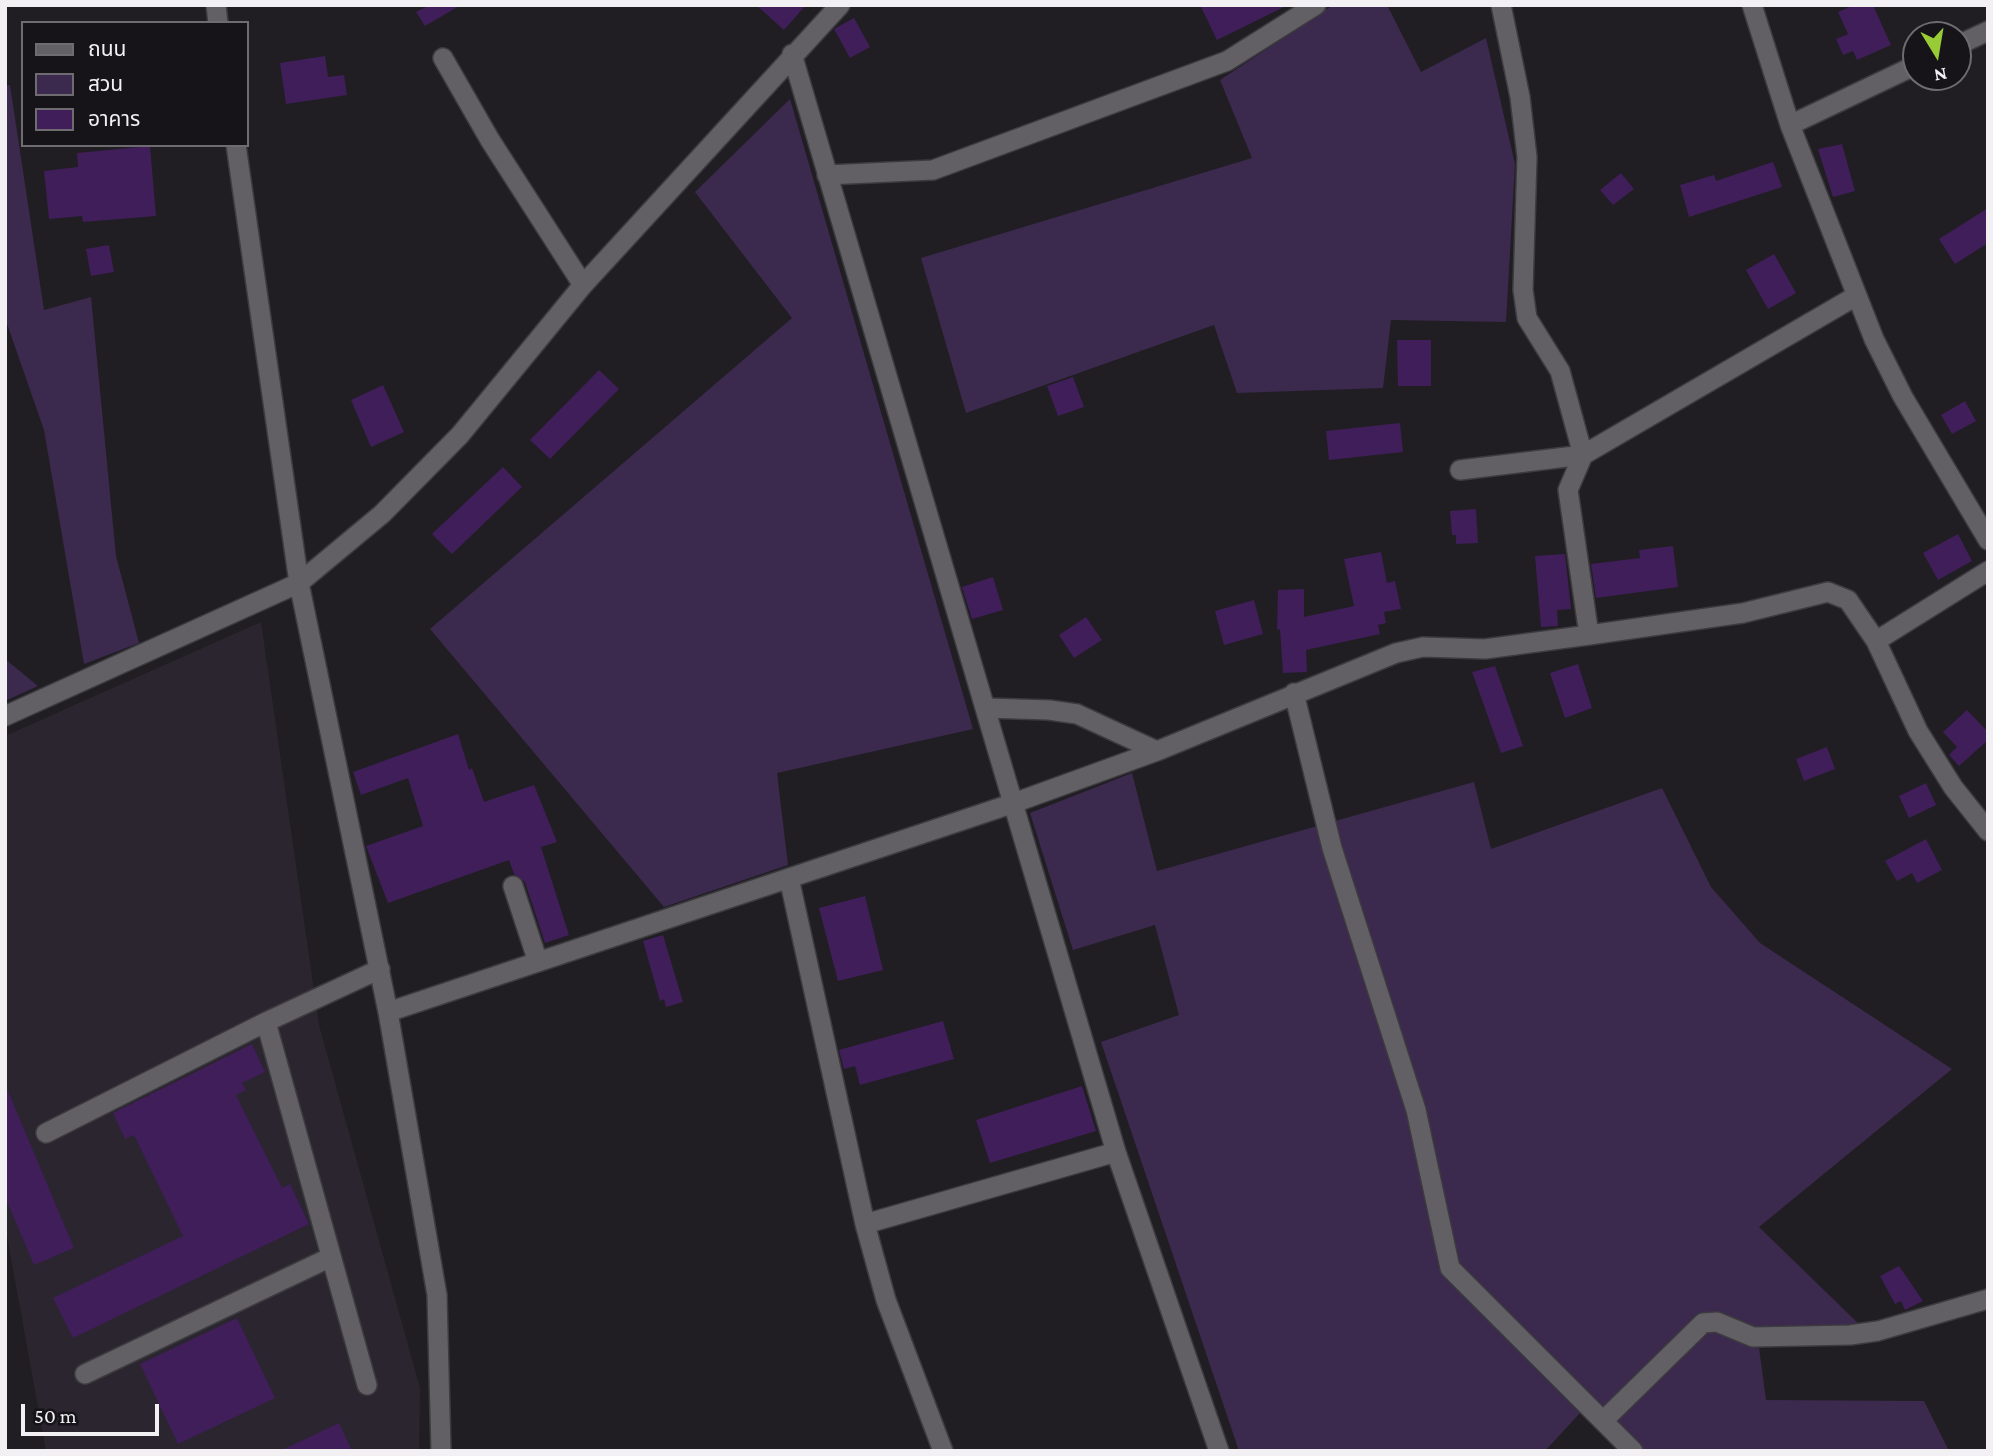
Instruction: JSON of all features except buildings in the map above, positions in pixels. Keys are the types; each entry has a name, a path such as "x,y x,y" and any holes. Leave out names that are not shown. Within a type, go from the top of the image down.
{"street":[{"path":"818,5 821,26"},
{"path":"5,716 299,583 382,514 460,435 583,285 792,54 840,5"},
{"path":"827,174 933,170 1227,61 1316,5"},
{"path":"1501,5 1520,97 1527,157 1523,289 1527,318 1560,371 1584,455 1568,490 1589,635"},
{"path":"1752,5 1790,125 1856,296 1903,397 1988,540"},
{"path":"1972,38 1988,31"},
{"path":"792,54 1011,804 1116,1152 1219,1451"},
{"path":"443,58 490,140 583,285"},
{"path":"1790,125 1902,72"},
{"path":"236,147 299,583 380,969 437,1295 441,1451"},
{"path":"1460,470 1584,455 1856,296"},
{"path":"1876,641 1988,571"},
{"path":"388,1012 1011,804 1157,751 1396,653 1423,648 1485,649 1589,635 1742,613 1828,592 1848,600 1876,641 1918,731 1952,787 1988,831"},
{"path":"1294,693 1332,848 1416,1110 1450,1268 1633,1451"},
{"path":"985,708 1049,710 1077,715 1157,751"},
{"path":"789,878 865,1224 886,1300 943,1451"},
{"path":"513,886 538,962"},
{"path":"46,1133 266,1022 380,969"},
{"path":"266,1022 367,1384"},
{"path":"865,1224 1116,1152"},
{"path":"85,1374 331,1257"},
{"path":"1602,1421 1703,1324 1717,1322 1753,1337 1850,1335 1878,1331 1988,1299"}],"shaded area":[{"path":"261,622 319,1025 420,1388 419,1451 46,1451 5,1225 5,736"}],"green space":[{"path":"1333,5 1387,5 1421,72 1486,38 1515,164 1506,322 1391,320 1383,388 1237,393 1214,325 966,413 921,258 1252,158 1220,80"},
{"path":"10,85 44,310 91,297 116,556 139,643 84,664 44,430 5,318 5,86"},
{"path":"790,99 973,729 777,773 788,865 664,907 430,629 792,318 695,192"},
{"path":"5,659 38,686 5,701"},
{"path":"1132,773 1157,871 1474,782 1491,849 1662,788 1711,887 1760,943 1952,1069 1759,1227 1860,1325 1757,1332 1766,1400 1924,1401 1949,1451 1620,1451 1580,1413 1545,1451 1239,1451 1101,1042 1179,1015 1155,925 1073,950 1030,813"}]}
